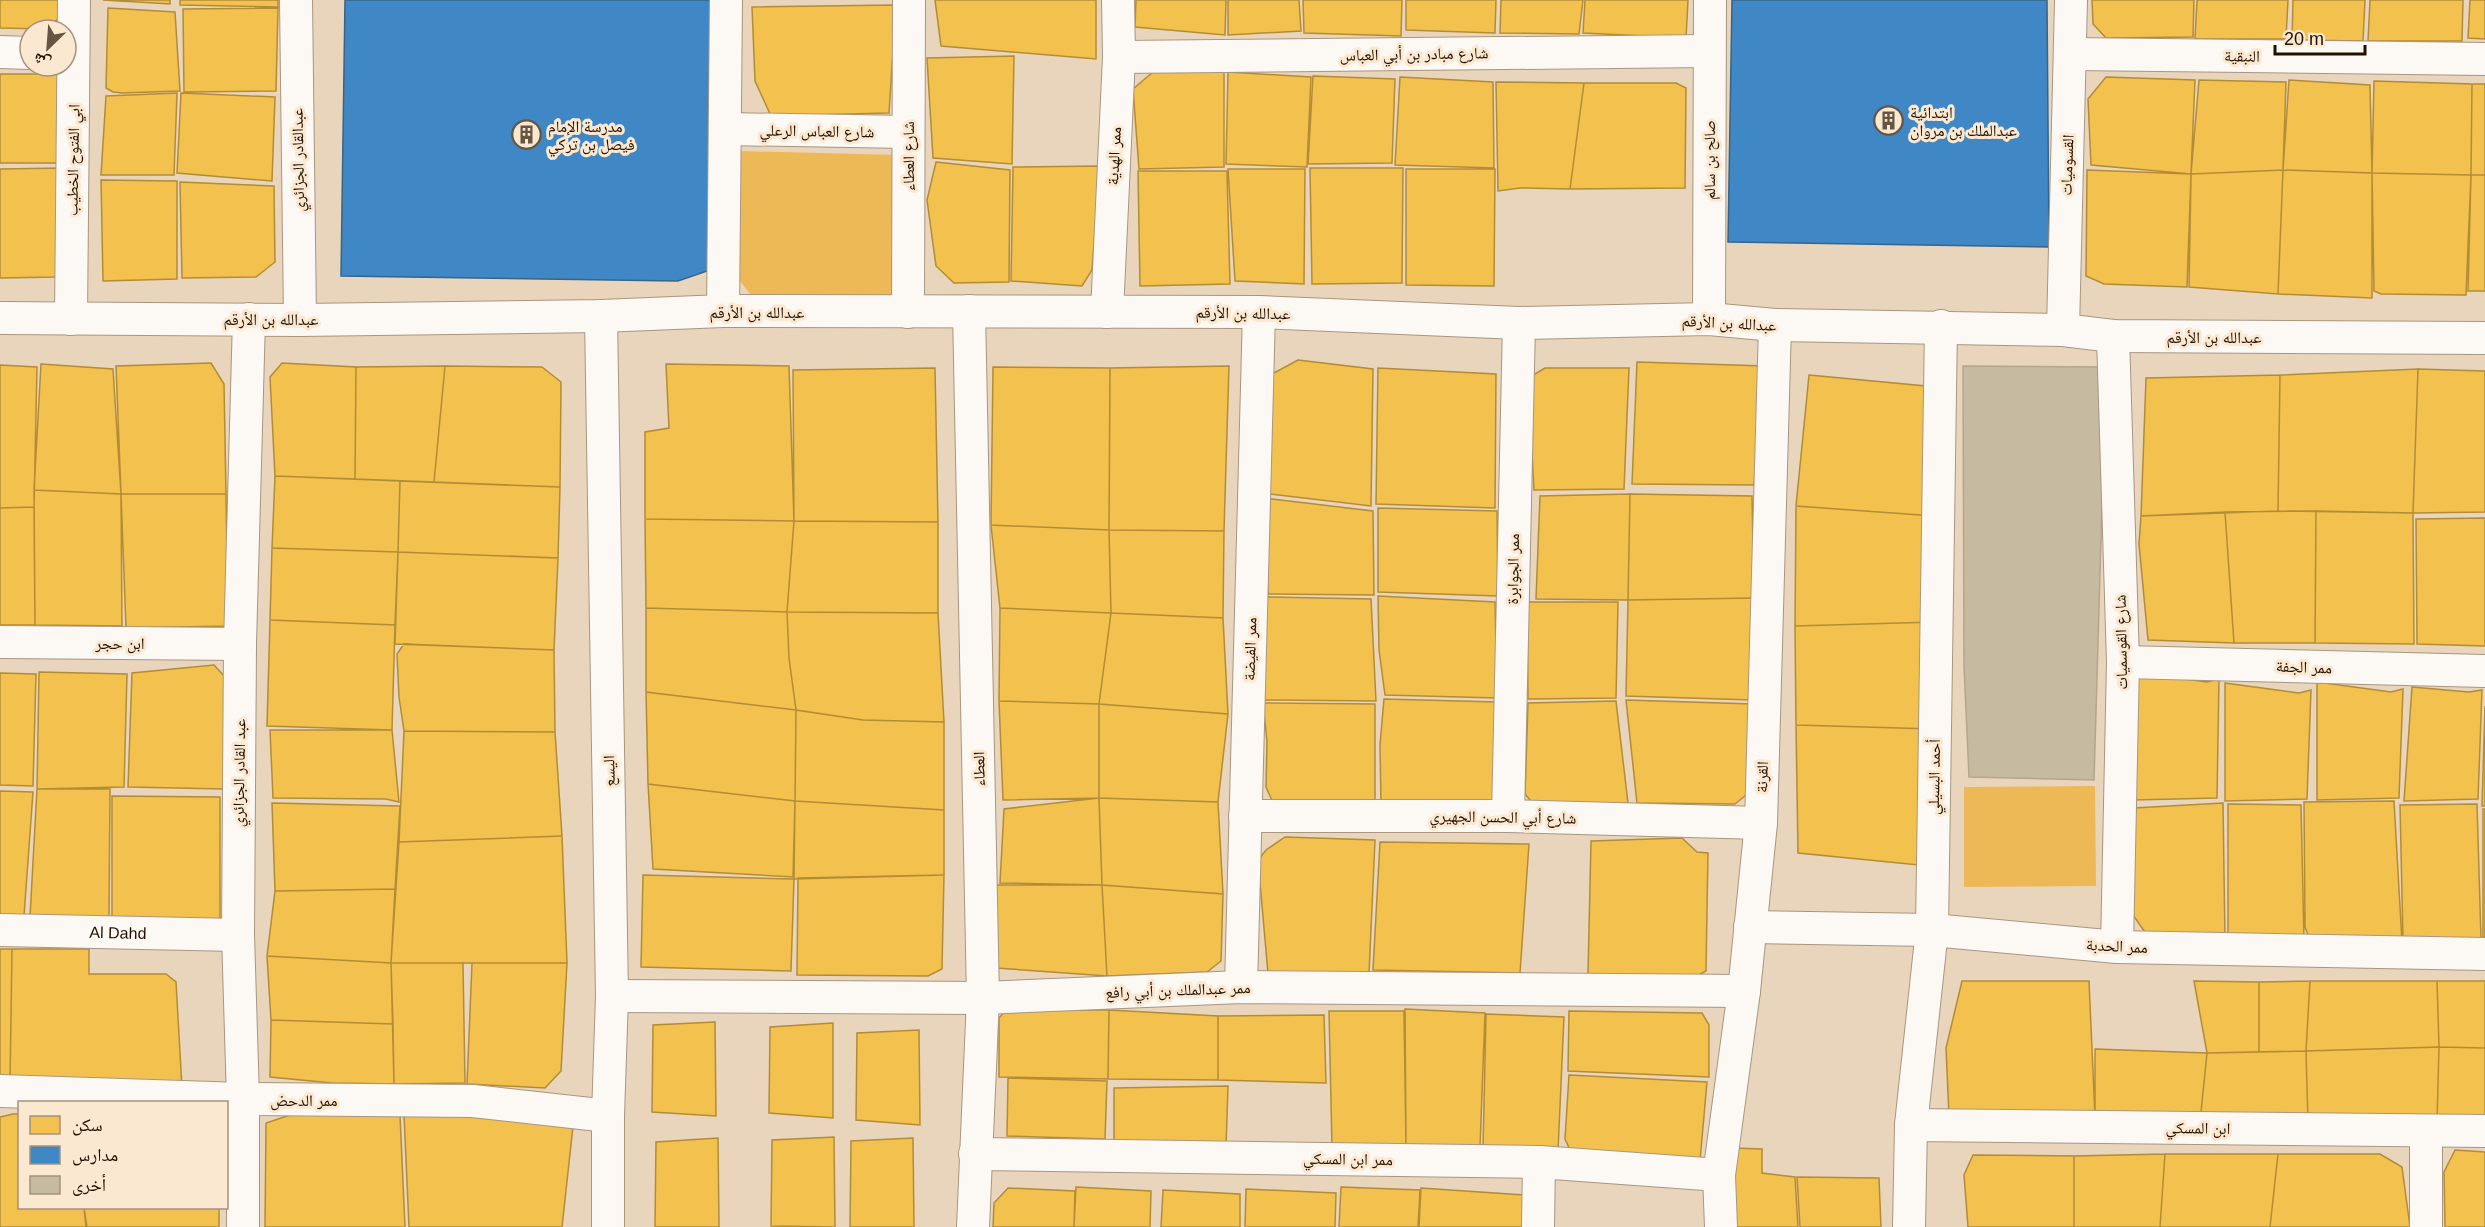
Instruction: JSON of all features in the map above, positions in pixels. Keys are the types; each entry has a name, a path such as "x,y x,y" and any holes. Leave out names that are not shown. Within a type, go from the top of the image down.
{"street":[{"name":"ابي الفتوح الخطيب","path":"73,18 74,0"},
{"name":"عبدالقادر الجزائري","path":"296,0 300,320"},
{"path":"723,311 726,0"},
{"name":"شارع العطاء","path":"908,312 909,0"},
{"name":"ممر الهدية","path":"1107,312 1119,57 1118,0"},
{"name":"صالح بن سالم","path":"1709,319 1710,0"},
{"name":"القسوميات","path":"2063,330 2063,252 2072,54 2071,0"},
{"name":"شارع مبادر بن أبي العباس","path":"1119,57 1709,51"},
{"path":"0,52 18,53"},
{"name":"النبقية","path":"2072,54 2485,59"},
{"name":"ابي الفتوح الخطيب","path":"70,78 71,319"},
{"name":"شارع العباس الرعلي","path":"725,129 908,132"},
{"name":"عبدالله بن الأرقم","path":"0,318 300,320 601,316 723,311 1259,312 1519,323 1709,319 1775,325 1941,326 2063,330 2113,336 2485,338"},
{"name":"العطاء","path":"969,311 983,998 973,1227"},
{"name":"ممر الفيضة","path":"1240,987 1259,312"},
{"name":"اليسع","path":"601,316 612,996 608,1116 609,1227"},
{"name":"عبد القادر الجزائري","path":"243,1227 243,1099 238,935 240,644 249,319"},
{"name":"ممر الجوابرة","path":"1508,816 1519,323"},
{"name":"القرنة","path":"1721,1227 1719,1175 1744,991 1761,823 1775,325"},
{"name":"أحمد البسيلي","path":"1909,1227 1911,1125 1932,930 1941,326"},
{"name":"شارع القوسميات","path":"2113,336 2123,662 2117,947"},
{"name":"ابن حجر","path":"0,642 240,644"},
{"name":"ممر الجفة","path":"2123,662 2485,671"},
{"name":"شارع أبي الحسن الجهيري","path":"1245,816 1508,816 1761,823"},
{"name":"ممر الحدبة","path":"1750,927 1932,930 2117,947 2485,954"},
{"name":"Al Dahd","path":"0,930 238,935"},
{"name":"ممر عبدالملك بن أبي رافع","path":"612,996 983,998 1240,987 1744,991"},
{"name":"ممر الدحض","path":"0,1091 243,1099 473,1101 608,1116"},
{"name":"ابن المسكي","path":"1911,1125 2485,1131"},
{"path":"2426,1131 2426,1227"},
{"name":"ممر ابن المسكي","path":"975,1154 1539,1162 1719,1175"},
{"path":"1538,1227 1539,1162"}],"shaded area":[{"path":"738,151 899,155 896,298 751,295 736,276"},
{"path":"2095,786 2096,886 1964,887 1964,787"}],"building: سكن":[{"path":"0,0 62,0 62,16 59,18 18,18 18,28 0,28"},
{"path":"103,0 170,0 170,4"},
{"path":"180,0 278,0 278,7 180,5"},
{"path":"935,0 1096,0 1096,59 941,46"},
{"path":"1136,0 1226,0 1225,35 1135,27"},
{"path":"1228,0 1299,0 1301,31 1228,35"},
{"path":"1303,0 1402,0 1401,36 1304,33"},
{"path":"1406,0 1496,0 1495,33 1406,30"},
{"path":"1501,0 1583,0 1579,34 1500,33"},
{"path":"1585,0 1688,0 1686,38 1583,33"},
{"path":"2092,0 2194,0 2193,37 2106,38 2093,24"},
{"path":"2197,0 2288,0 2286,39 2195,39"},
{"path":"2293,0 2365,0 2363,41 2292,40"},
{"path":"2370,0 2463,0 2462,41 2368,41"},
{"path":"2470,0 2485,0 2485,39 2468,38"},
{"path":"896,5 889,113 771,116 755,81 752,7"},
{"path":"108,8 175,12 180,91 122,93 106,88"},
{"path":"278,8 276,91 184,92 183,9"},
{"path":"1014,56 1012,164 933,158 927,58"},
{"path":"1153,72 1224,72 1224,167 1139,169 1133,89"},
{"path":"1228,72 1311,77 1307,167 1226,164"},
{"path":"0,74 18,74 18,78 63,78 62,163 0,163"},
{"path":"1313,76 1395,79 1392,163 1308,164"},
{"path":"1400,77 1493,82 1494,168 1395,165"},
{"path":"2106,77 2195,80 2191,174 2091,165 2088,99"},
{"path":"2199,80 2286,82 2283,170 2191,174"},
{"path":"2289,80 2370,85 2372,173 2283,170"},
{"path":"2374,81 2472,84 2471,175 2372,173"},
{"path":"1496,82 1584,83 1570,189 1520,188 1498,191"},
{"path":"1584,83 1676,83 1686,88 1685,188 1570,189"},
{"path":"2472,84 2485,84 2485,175 2471,175"},
{"path":"177,93 174,175 101,175 106,96"},
{"path":"181,93 275,97 272,181 177,173"},
{"path":"936,162 1010,170 1009,282 954,283 936,266 927,200"},
{"path":"1100,166 1092,270 1082,286 1011,281 1013,167"},
{"path":"60,168 56,277 0,278 0,169"},
{"path":"1310,168 1403,168 1402,283 1312,284"},
{"path":"1228,169 1305,169 1304,284 1235,281"},
{"path":"1406,169 1495,169 1494,286 1406,285"},
{"path":"2087,170 2191,174 2187,287 2104,284 2086,276"},
{"path":"2283,170 2372,173 2372,298 2278,294"},
{"path":"2283,170 2278,294 2189,287 2191,174"},
{"path":"1138,171 1227,171 1230,284 1140,286"},
{"path":"2372,173 2471,175 2466,295 2381,294 2374,291"},
{"path":"2471,175 2485,175 2485,291 2468,291"},
{"path":"101,180 177,181 177,279 103,281"},
{"path":"180,182 274,186 275,262 256,277 182,278"},
{"path":"1298,360 1373,369 1371,506 1262,493 1272,374"},
{"path":"1637,362 1766,366 1754,485 1632,484"},
{"path":"211,363 224,384 226,494 121,494 116,366"},
{"path":"282,363 356,367 355,479 275,476 270,377"},
{"path":"41,364 113,369 121,494 34,490"},
{"path":"666,364 789,366 794,521 645,519 645,432 669,428"},
{"path":"0,365 37,367 34,507 0,508"},
{"path":"445,366 434,482 355,479 356,367"},
{"path":"445,366 542,367 561,382 560,487 434,482"},
{"path":"1229,366 1224,531 1109,530 1110,368"},
{"path":"993,367 1110,368 1109,530 991,525"},
{"path":"935,368 938,522 794,521 793,370"},
{"path":"1378,368 1496,374 1495,508 1376,504"},
{"path":"1545,368 1629,368 1624,489 1534,490 1528,378"},
{"path":"2418,369 2485,371 2485,512 2413,513"},
{"path":"2418,369 2413,513 2278,511 2280,375"},
{"path":"1809,375 1926,386 1934,516 1796,506"},
{"path":"2280,375 2278,511 2141,516 2146,378"},
{"path":"275,476 400,481 398,552 272,548"},
{"path":"400,481 560,487 558,558 398,552"},
{"path":"34,490 121,494 122,626 35,625"},
{"path":"121,494 226,494 228,626 126,628"},
{"path":"1630,494 1752,496 1754,598 1628,600"},
{"path":"1630,494 1628,600 1536,599 1540,496"},
{"path":"1264,498 1373,511 1374,595 1268,594"},
{"path":"1796,506 1934,516 1935,622 1795,626"},
{"path":"34,507 35,625 0,625 0,508"},
{"path":"1378,508 1497,511 1498,596 1378,592"},
{"path":"2316,511 2315,643 2234,643 2225,512"},
{"path":"2316,511 2413,513 2414,644 2315,643"},
{"path":"2225,512 2234,643 2148,640 2139,544 2141,516"},
{"path":"2485,518 2485,646 2417,644 2416,519"},
{"path":"645,519 794,521 787,612 646,608"},
{"path":"794,521 938,522 938,613 787,612"},
{"path":"991,525 1109,530 1111,613 1000,608"},
{"path":"1109,530 1224,531 1223,618 1111,613"},
{"path":"272,548 398,552 395,625 270,620"},
{"path":"398,552 558,558 554,650 395,644"},
{"path":"1378,596 1495,602 1497,698 1385,695 1379,650"},
{"path":"1266,597 1371,599 1376,701 1264,700"},
{"path":"1754,598 1752,700 1626,696 1628,600"},
{"path":"1527,602 1618,602 1616,698 1528,699"},
{"path":"646,608 787,612 789,658 796,710 646,692"},
{"path":"1000,608 1111,613 1099,704 999,701"},
{"path":"787,612 938,613 944,722 863,720 796,710 789,658"},
{"path":"1111,613 1223,618 1228,714 1099,704"},
{"path":"270,620 395,625 392,730 267,726"},
{"path":"1935,622 1934,729 1796,725 1795,626"},
{"path":"404,644 554,650 555,732 404,731 399,697 397,654"},
{"path":"214,665 226,678 224,789 128,787 132,673"},
{"path":"39,672 127,674 124,787 37,789"},
{"path":"2133,672 2207,682 2219,679 2217,798 2133,800"},
{"path":"0,673 36,674 33,786 0,785"},
{"path":"2317,682 2391,692 2403,689 2399,798 2317,800"},
{"path":"2225,683 2299,693 2311,690 2307,799 2225,801"},
{"path":"2412,687 2469,692 2482,690 2478,799 2404,801"},
{"path":"646,692 796,710 795,801 648,784"},
{"path":"1384,699 1497,702 1495,805 1381,802 1380,745"},
{"path":"1626,700 1752,704 1751,791 1735,804 1637,803"},
{"path":"999,701 1099,704 1099,798 1003,800"},
{"path":"1616,701 1628,803 1534,805 1525,794 1528,703"},
{"path":"1263,703 1375,704 1375,801 1274,805 1266,787 1267,741"},
{"path":"1099,704 1228,714 1218,802 1099,798"},
{"path":"2485,706 2485,806 2482,806"},
{"path":"796,710 863,720 944,722 944,810 795,801"},
{"path":"1796,725 1934,729 1929,866 1798,853"},
{"path":"270,730 392,730 399,802 386,799 273,798"},
{"path":"404,731 555,732 562,836 399,842"},
{"path":"648,784 795,801 793,877 653,869"},
{"path":"37,789 110,789 109,917 30,917"},
{"path":"0,791 33,792 24,916 0,914"},
{"path":"112,796 220,797 220,919 112,917"},
{"path":"1099,798 1102,885 1000,883 1004,809"},
{"path":"1099,798 1218,802 1223,894 1102,885"},
{"path":"795,801 944,810 944,875 794,879"},
{"path":"2394,801 2402,942 2310,940 2305,927 2304,802"},
{"path":"272,803 400,806 395,889 275,891"},
{"path":"2223,803 2225,940 2149,938 2131,912 2134,808"},
{"path":"2228,804 2301,805 2304,941 2228,938"},
{"path":"2477,804 2481,939 2403,940 2400,805"},
{"path":"2483,809 2485,809 2485,937 2483,937"},
{"path":"562,836 567,963 391,963 399,842"},
{"path":"1285,837 1375,840 1369,974 1268,973 1258,860 1266,850"},
{"path":"1682,838 1697,852 1708,853 1706,971 1697,976 1588,974 1591,841"},
{"path":"1380,842 1529,844 1520,973 1373,970"},
{"path":"643,875 794,879 791,971 641,967"},
{"path":"944,875 942,969 928,976 797,975 798,878"},
{"path":"995,885 1102,885 1107,976 996,968"},
{"path":"1102,885 1223,894 1221,961 1207,972 1107,976"},
{"path":"395,889 391,963 267,956 275,891"},
{"path":"0,949 12,949 10,1084 0,1083"},
{"path":"12,949 89,949 89,974 166,974 176,982 182,1088 10,1084"},
{"path":"267,956 391,963 393,1024 271,1020"},
{"path":"391,963 463,963 465,1083 394,1084"},
{"path":"472,963 567,963 561,1071 545,1088 467,1084"},
{"path":"1962,981 2089,981 2095,1117 1949,1116 1946,1048"},
{"path":"2194,981 2259,982 2259,1052 2207,1053"},
{"path":"2310,981 2437,981 2439,1047 2306,1051"},
{"path":"2310,981 2306,1051 2259,1052 2259,982"},
{"path":"2437,981 2485,981 2485,1048 2439,1047"},
{"path":"1405,1009 1485,1013 1480,1147 1406,1147"},
{"path":"1006,1010 1109,1010 1108,1079 999,1077 999,1018"},
{"path":"1109,1010 1218,1016 1218,1080 1108,1079"},
{"path":"1329,1011 1404,1011 1406,1147 1332,1147"},
{"path":"1569,1011 1702,1013 1709,1025 1709,1077 1568,1071"},
{"path":"1486,1014 1564,1017 1558,1151 1483,1149"},
{"path":"1324,1015 1326,1083 1218,1080 1218,1016"},
{"path":"271,1020 393,1024 394,1084 332,1083 270,1077"},
{"path":"715,1022 716,1116 652,1112 653,1025"},
{"path":"833,1023 833,1118 769,1113 770,1027"},
{"path":"919,1030 920,1125 856,1120 857,1033"},
{"path":"2439,1047 2485,1048 2485,1119 2437,1121"},
{"path":"2439,1047 2437,1121 2308,1123 2306,1051"},
{"path":"2095,1049 2207,1053 2200,1122 2095,1117"},
{"path":"2306,1051 2308,1123 2200,1122 2207,1053"},
{"path":"1569,1075 1707,1082 1700,1161 1572,1154 1565,1139"},
{"path":"1008,1078 1107,1081 1105,1139 1007,1136"},
{"path":"1228,1086 1226,1148 1114,1148 1114,1088"},
{"path":"18,1114 18,1209 84,1209 86,1227 0,1227 0,1117"},
{"path":"293,1114 400,1115 405,1227 265,1227 266,1123"},
{"path":"404,1115 574,1117 562,1227 409,1227"},
{"path":"834,1137 835,1227 771,1226 772,1140"},
{"path":"718,1138 719,1227 655,1227 656,1142"},
{"path":"913,1138 914,1227 850,1227 851,1141"},
{"path":"1734,1148 1762,1149 1762,1173 1795,1177 1798,1227 1728,1227"},
{"path":"2455,1150 2485,1152 2485,1227 2445,1227 2444,1172"},
{"path":"2165,1154 2160,1227 2074,1227 2074,1156"},
{"path":"2165,1154 2278,1154 2270,1227 2160,1227"},
{"path":"2278,1154 2380,1154 2402,1167 2410,1227 2270,1227"},
{"path":"1973,1155 2074,1156 2074,1227 1968,1227 1964,1175"},
{"path":"1797,1177 1879,1178 1881,1227 1800,1227"},
{"path":"1076,1187 1151,1191 1150,1227 1074,1227"},
{"path":"1341,1187 1420,1190 1418,1227 1339,1227"},
{"path":"1008,1188 1075,1191 1074,1227 993,1227 994,1203"},
{"path":"1421,1188 1524,1195 1522,1227 1419,1227"},
{"path":"1246,1189 1336,1193 1335,1227 1245,1227"},
{"path":"1163,1190 1240,1194 1240,1227 1161,1227"},
{"path":"84,1209 219,1209 219,1227 87,1227"}],"building: مدارس":[{"name":"مدرسة الإمام فيصل بن تركي","path":"345,0 710,0 710,270 678,281 341,276"},
{"name":"ابتدائية عبدالملك بن مروان","path":"1732,0 2047,0 2049,247 1728,242"}],"building: أخرى":[{"path":"1963,366 2106,367 2094,780 1969,777 1964,666"}],"place":[{"name":"ابتدائية عبدالملك بن مروان","path":"1889,121"},
{"name":"مدرسة الإمام فيصل بن تركي","path":"527,135"}]}
